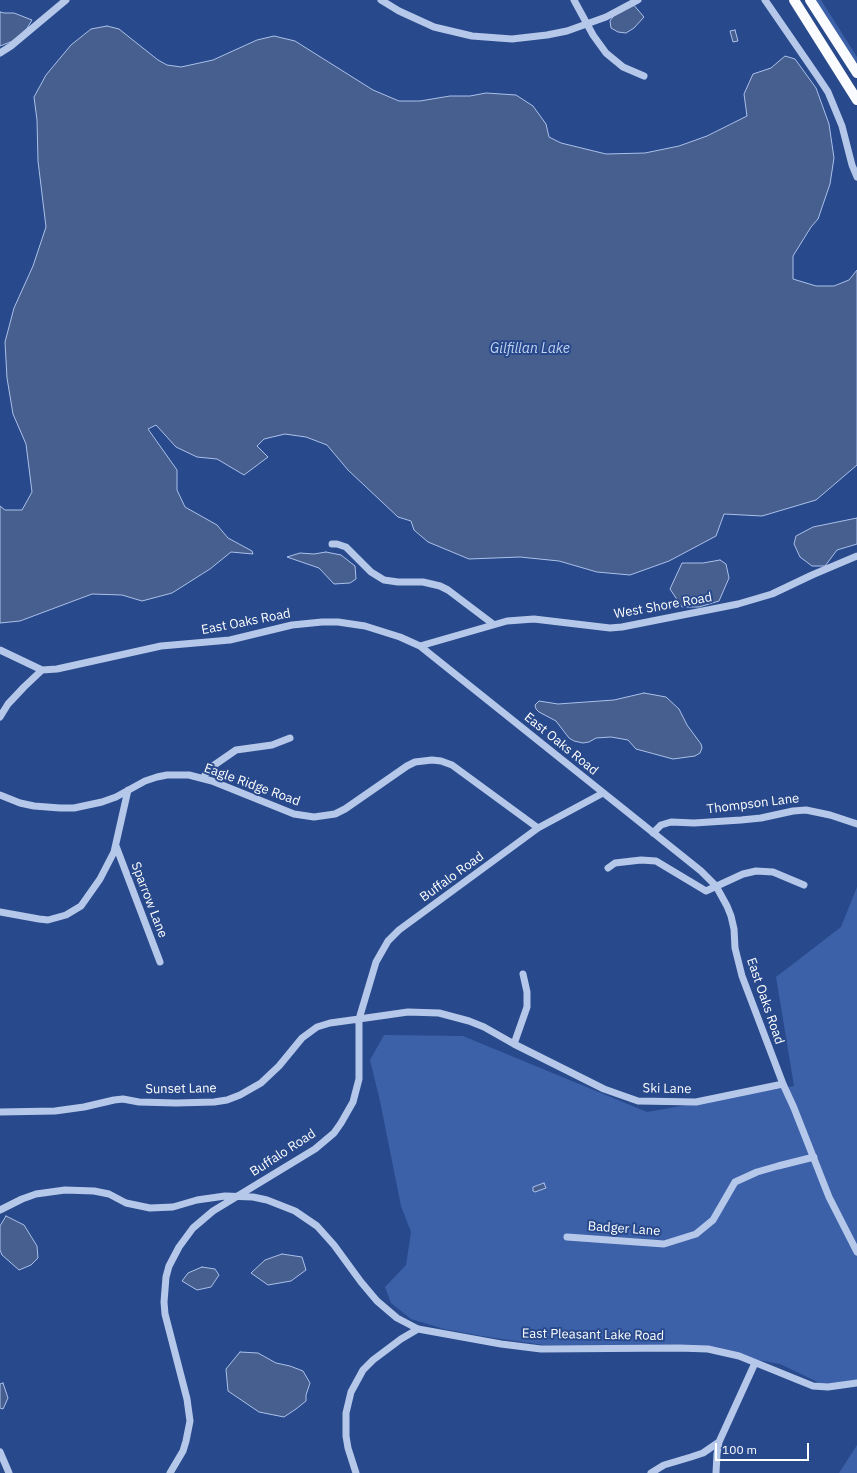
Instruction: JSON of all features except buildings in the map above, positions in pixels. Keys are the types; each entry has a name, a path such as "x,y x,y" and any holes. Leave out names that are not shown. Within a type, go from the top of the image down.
{"main road":[{"path":"794,0 857,100"},
{"path":"810,0 857,73"}],"street":[{"path":"0,53 11,46 66,0"},
{"path":"382,0 399,11 434,27 472,36 492,38 528,38 567,31 606,17 638,0"},
{"path":"574,0 599,44 606,53 624,67 644,76"},
{"path":"765,0 828,92 842,126 852,165 857,177"},
{"path":"332,544 346,547 371,572 384,580 391,582 423,582 440,586 448,590 493,624"},
{"name":"West Shore Road","path":"420,646 493,624 514,620 534,619 598,627 622,627 751,601 774,593 857,556"},
{"name":"East Oaks Road","path":"42,670 72,667 161,646 230,640 292,625 307,623 338,622 365,626 400,637 420,646 701,871 716,886 731,916 734,929 735,948 742,976 783,1084 829,1197 856,1250"},
{"path":"0,650 42,670 8,704 0,716"},
{"path":"203,778 210,768 236,750 272,745 290,738"},
{"name":"Eagle Ridge Road","path":"0,794 20,803 34,806 74,808 102,802 145,781 167,775 189,775 203,778 294,814 314,817 335,814 345,810 411,764 424,760 441,761 452,765 538,828"},
{"path":"0,912 48,920 74,911 87,899 108,866 116,846 128,790"},
{"name":"Buffalo Road","path":"170,1473 185,1446 190,1421 187,1400 165,1314 164,1302 166,1277 174,1256 182,1243 194,1228 213,1211 315,1148 325,1141 341,1123 353,1102 359,1079 359,1019 376,962 388,941 399,930 538,828 603,793"},
{"name":"Thompson Lane","path":"653,833 662,825 671,822 694,823 741,820 761,818 793,811 818,812 857,824"},
{"name":"Sparrow Lane","path":"116,846 160,962"},
{"path":"608,868 615,863 648,860 663,865 706,891 743,874 756,871 774,872 804,885"},
{"path":"514,1044 527,1008 527,992 523,974"},
{"name":"Ski Lane","path":"359,1019 408,1012 439,1013 454,1016 477,1024 514,1044 604,1088 638,1101 696,1102 783,1084"},
{"name":"Sunset Lane","path":"0,1112 55,1111 119,1100 176,1103 214,1102 226,1100 240,1095 261,1083 279,1066 302,1038 313,1030 330,1023 359,1019"},
{"name":"Badger Lane","path":"567,1237 664,1244 696,1234 713,1220 735,1182 771,1168 814,1157"},
{"name":"East Pleasant Lake Road","path":"0,1210 36,1194 65,1190 94,1191 109,1194 126,1203 150,1208 172,1207 210,1197 237,1196 267,1200 306,1217 326,1235 377,1301 397,1318 418,1329 501,1344 541,1349 708,1349 739,1356 813,1386 828,1387 857,1384"},
{"path":"856,1250 857,1237"},
{"path":"356,1473 348,1449 346,1436 346,1413 352,1392 363,1370 401,1339 418,1329"},
{"path":"716,1473 717,1454 720,1442 755,1363"},
{"path":"651,1473 664,1464 703,1453 720,1442"},
{"path":"0,1452 9,1473"}],"shaded area":[{"path":"816,0 821,0 857,57 857,62 853,59"},
{"path":"857,887 857,1386 828,1387 780,1364 673,1345 543,1345 482,1336 444,1329 411,1319 391,1303 385,1287 406,1265 411,1232 401,1206 380,1101 370,1060 384,1035 463,1036 647,1112 794,1086 776,977 841,927"},
{"path":"857,1445 857,1473 839,1473"}],"water":[{"path":"632,3 644,17 634,28 626,33 618,32 611,28 610,21 615,14"},
{"path":"0,12 14,13 32,20 26,30 13,41 0,46"},
{"name":"Gilfillan Lake","path":"107,26 119,29 158,60 167,65 181,67 213,60 257,40 274,36 295,41 373,90 399,101 420,101 450,96 470,96 486,93 516,95 533,106 546,124 549,137 561,143 606,154 645,153 679,146 707,136 747,116 744,94 753,74 771,68 785,56 795,59 816,88 829,124 834,158 830,184 818,219 811,227 793,256 793,279 816,286 834,286 849,280 857,270 857,465 816,500 762,516 724,514 716,536 669,561 630,575 597,572 559,561 520,557 469,559 428,542 414,530 411,521 398,517 348,470 327,445 306,437 285,434 264,439 257,446 268,457 244,475 217,459 197,457 176,447 156,425 148,429 177,470 177,490 185,507 217,525 228,538 252,551 253,554 231,552 210,569 172,593 142,601 122,595 92,594 20,621 0,623 0,506 5,510 22,510 32,492 26,444 13,414 7,378 5,342 14,308 33,266 46,227 38,161 37,120 34,97 46,75 71,45 91,29"},
{"path":"735,30 738,41 733,42 730,31"},
{"path":"857,518 857,544 837,550 825,566 812,566 800,557 794,544 796,536 813,527"},
{"path":"326,552 341,555 355,566 356,579 350,583 334,584 319,568 287,557 300,553 314,554"},
{"path":"720,560 726,564 729,578 719,601 699,607 682,607 670,589 682,563 703,563"},
{"path":"644,693 666,697 679,709 687,725 701,744 702,748 700,753 695,756 673,759 636,749 628,740 611,737 596,738 589,742 583,743 574,741 569,738 556,721 539,712 535,705 539,701 558,704 614,700"},
{"path":"544,1183 546,1188 535,1192 533,1191 533,1187"},
{"path":"6,1216 24,1225 37,1246 38,1258 31,1265 19,1270 2,1255 0,1250 0,1226"},
{"path":"282,1254 302,1257 306,1270 291,1281 268,1285 251,1273 265,1260"},
{"path":"202,1267 215,1269 219,1275 211,1287 197,1290 182,1281 188,1273"},
{"path":"240,1352 258,1353 276,1363 303,1371 310,1383 306,1395 306,1401 284,1417 259,1412 228,1391 226,1369"},
{"path":"3,1383 8,1398 3,1409 0,1408 0,1384"}]}
